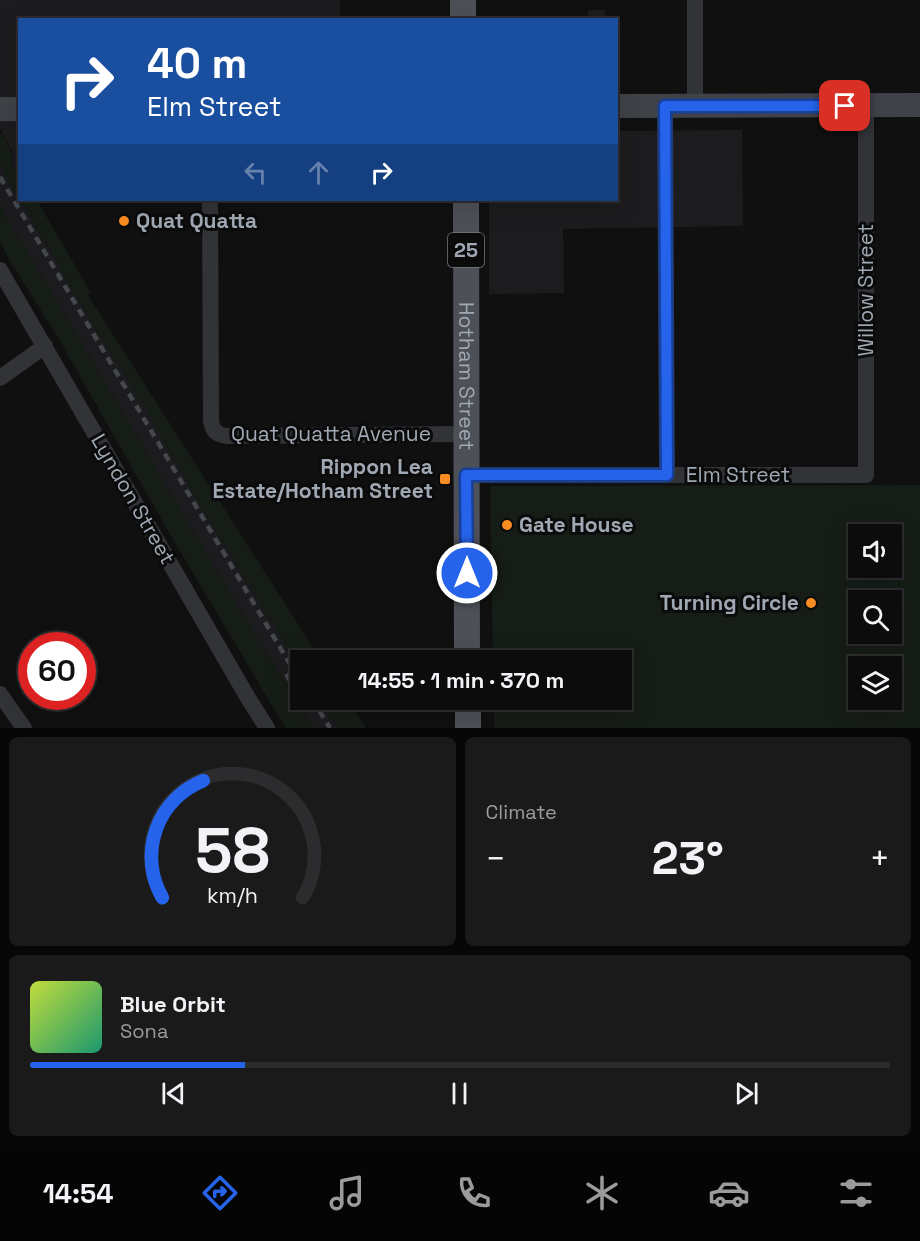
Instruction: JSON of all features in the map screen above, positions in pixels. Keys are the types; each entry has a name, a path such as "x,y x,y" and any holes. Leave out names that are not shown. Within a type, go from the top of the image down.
{"main road":[{"path":"463,0 463,18"},
{"path":"618,106 920,105"},
{"path":"0,109 18,109"},
{"name":"Hotham Street","path":"466,201 467,650"},
{"path":"468,710 468,728"}],"street":[{"path":"695,0 695,106"},
{"path":"665,106 667,475"},
{"name":"Willow Street","path":"866,106 866,475"},
{"name":"Quat Quatta Avenue","path":"210,201 211,421 216,433 228,436 466,434"},
{"name":"Lyndon Street","path":"0,270 267,728"},
{"path":"0,300 17,300"},
{"path":"0,378 45,346"},
{"name":"Elm Street","path":"466,475 866,475"},
{"path":"0,694 24,728"}],"shaded area":[{"path":"0,0 340,0 340,18 18,18 18,167 13,167 12,149 0,128"},
{"path":"589,10 605,10 605,18 487,18 587,17"},
{"path":"742,130 743,226 563,229 564,293 489,294 489,201 618,201 618,131"},
{"path":"0,133 2,133 12,154 13,167 18,169 18,196 0,165"},
{"path":"0,165 18,196 18,201 21,201 145,407 196,498 290,652 290,691 0,206"},
{"path":"22,201 38,201 91,293 87,294 315,650 290,652 196,498 145,407"},
{"path":"228,201 442,201 228,203"},
{"path":"0,206 290,691 290,710 302,710 313,728 286,728 277,714 0,241"},
{"path":"920,485 920,728 494,728 494,710 632,710 632,650 493,650 490,486"},
{"path":"302,710 326,710 338,728 313,728"},
{"path":"326,710 354,710 366,728 338,728"}],"railway":[{"path":"0,177 290,664"},
{"path":"286,674 290,681"},
{"path":"319,710 330,728"}],"place":[{"name":"Quat Quatta","path":"124,221"},
{"name":"Rippon Lea Estate/Hotham Street","path":"445,479"},
{"name":"Gate House","path":"507,525"},
{"name":"Turning Circle","path":"811,603"}],"route":[{"path":"467,573 466,475 667,475 665,106 845,106"}]}
